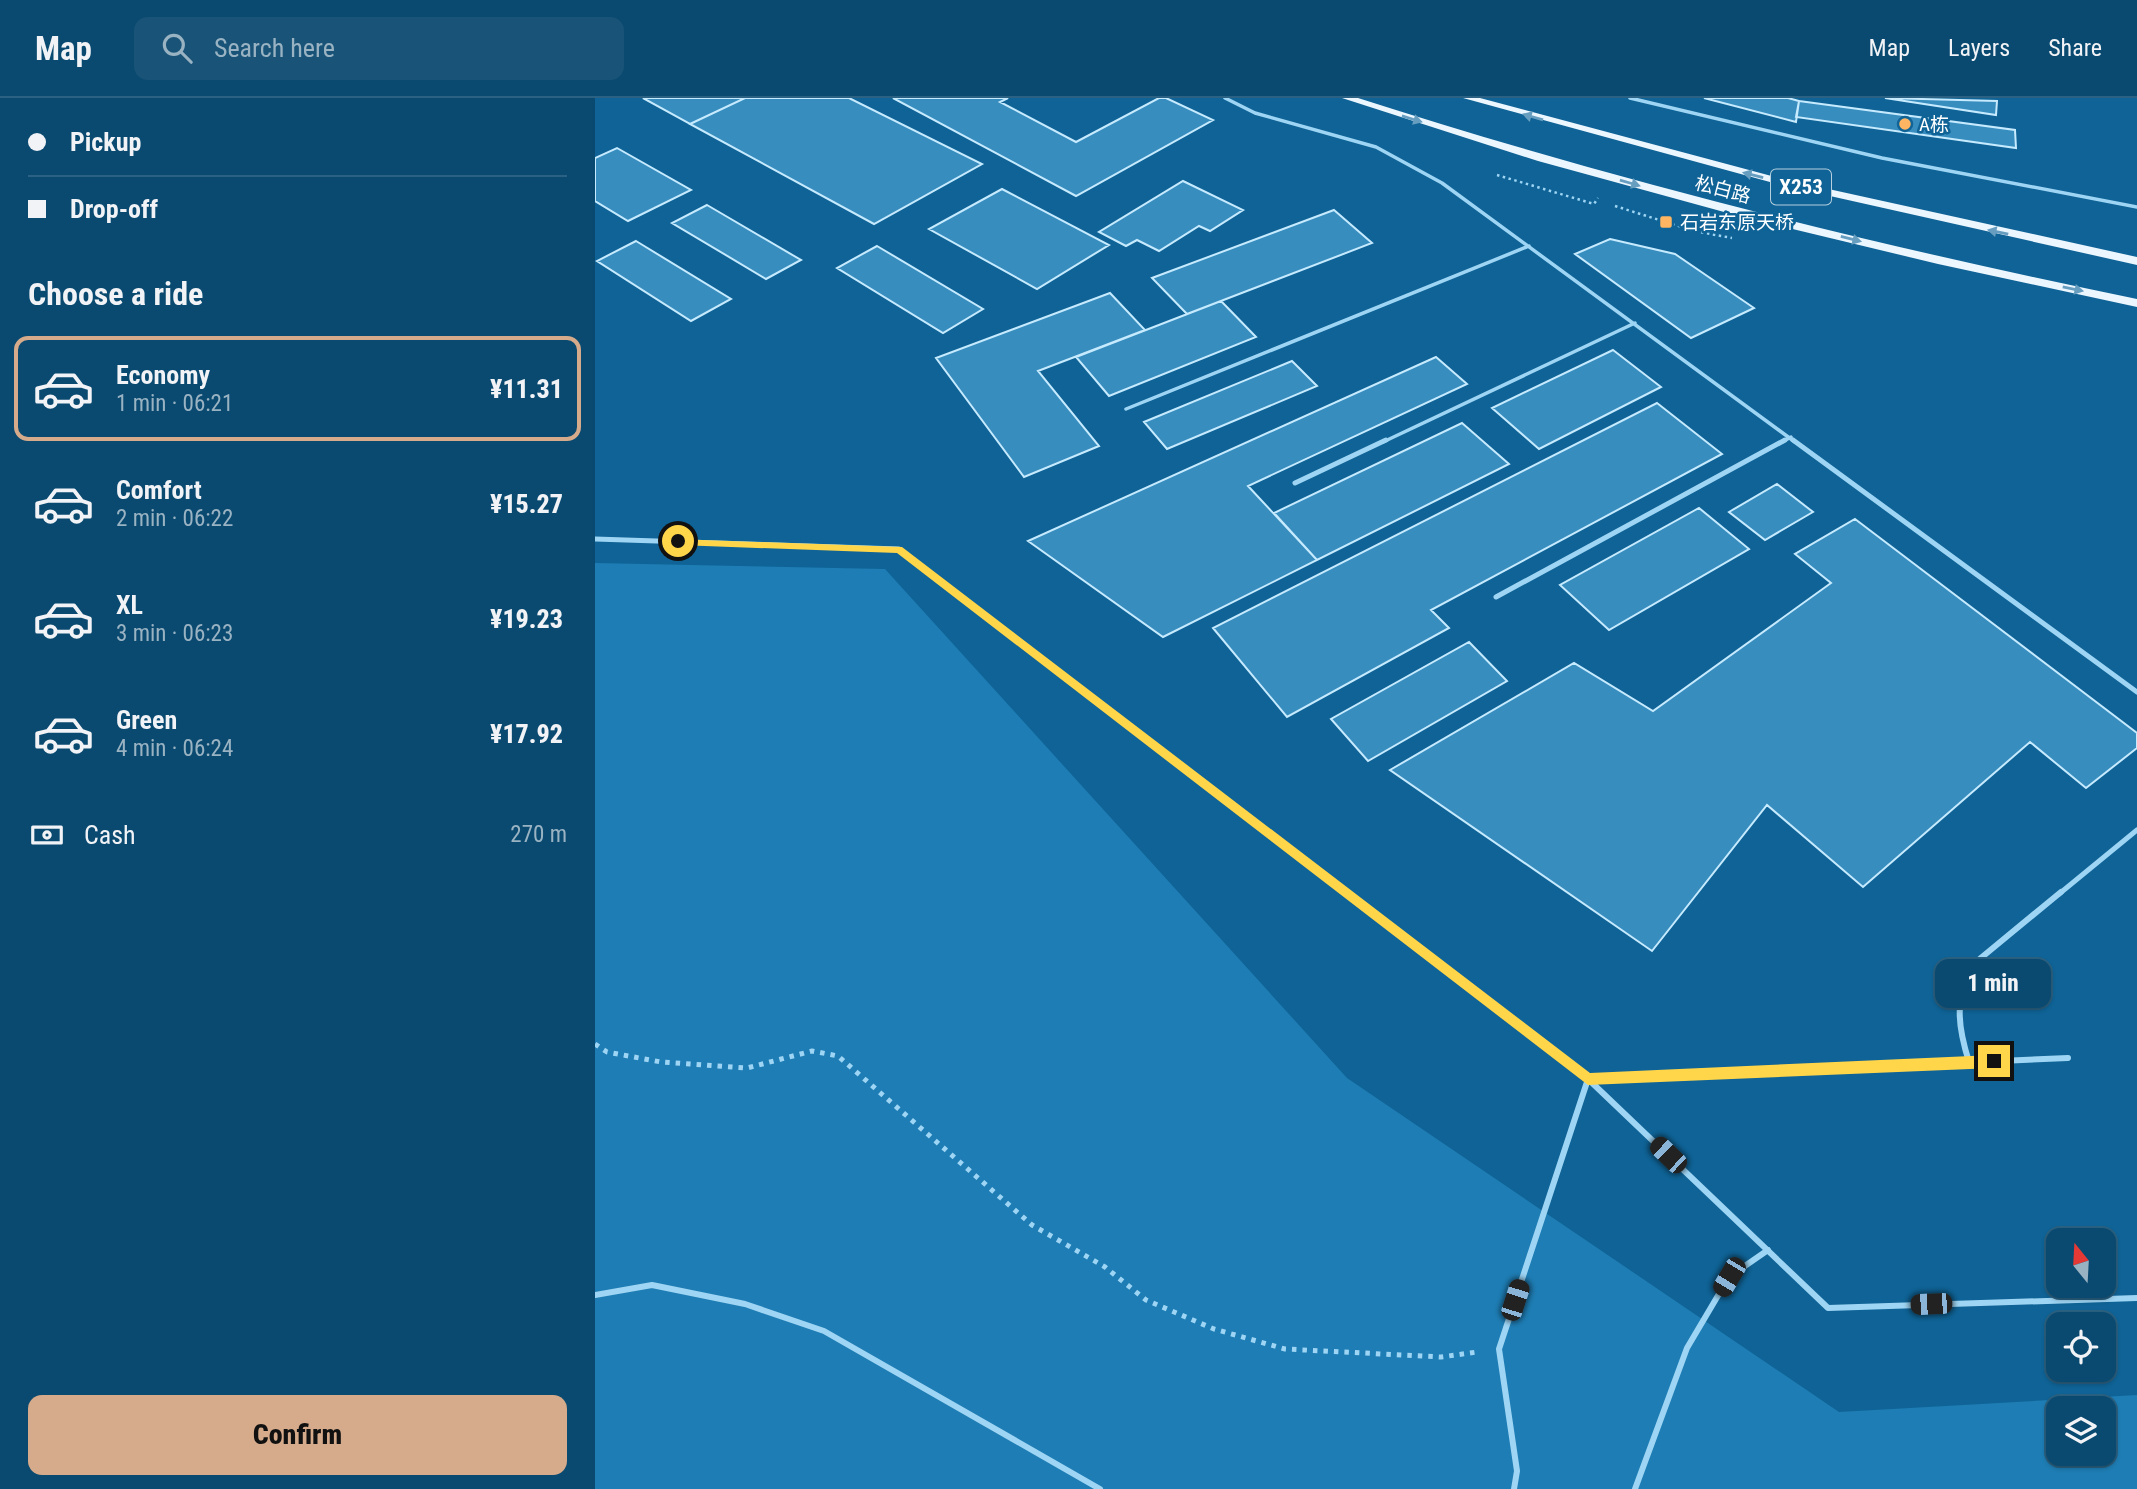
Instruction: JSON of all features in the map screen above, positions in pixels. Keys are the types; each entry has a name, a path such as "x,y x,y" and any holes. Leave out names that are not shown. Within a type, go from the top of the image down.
{"main road":[{"name":"松白路","path":"1347,98 1512,149 1677,195 1900,251 2137,303"},
{"name":"松白路","path":"1468,98 1781,182 2137,261"}],"lane":[{"path":"1226,98 1255,113 1395,155 1442,183 2137,692"},
{"path":"1630,98 1842,149 2137,207"},
{"path":"1126,409 1529,246"},
{"path":"1295,483 1635,323"},
{"path":"1496,597 1791,437"},
{"path":"595,538 899,549 1588,1079 1828,1308 2137,1298"},
{"path":"1969,1062 1957,1024 1957,1002 1963,980 1976,962 2137,830"},
{"path":"1588,1079 2068,1058"},
{"path":"1514,1489 1517,1471 1499,1349 1588,1079"},
{"path":"1635,1489 1687,1348 1729,1277 1768,1250"},
{"path":"595,1295 652,1285 745,1304 824,1331 1100,1489"}],"path":[{"path":"595,1044 607,1052 661,1062 747,1068 812,1051 838,1056 1032,1225 1105,1267 1146,1300 1214,1329 1285,1349 1441,1357 1499,1349"}],"shaded area":[{"path":"595,563 885,569 1347,1078 1839,1412 2046,1400 2046,1466 2116,1466 2116,1396 2137,1395 2137,1489 595,1489"}],"building":[{"path":"643,98 745,98 690,124"},
{"path":"745,98 849,98 982,164 874,224 690,124"},
{"path":"893,98 1008,98 1000,102 1076,142 1159,98 1166,98 1213,120 1076,196"},
{"path":"1704,98 1788,98 1799,101 1796,122"},
{"path":"1885,98 1997,101 1996,115"},
{"name":"A栋","path":"1799,101 2015,130 2016,148 1796,117"},
{"path":"617,148 691,190 628,221 595,201 595,158"},
{"path":"1183,181 1243,210 1210,231 1199,226 1159,251 1137,240 1126,246 1099,232"},
{"path":"1002,189 1109,245 1037,289 929,229"},
{"path":"707,205 801,260 766,279 672,223"},
{"path":"1334,210 1372,243 1187,314 1152,278"},
{"path":"1610,239 1675,254 1754,308 1691,338 1575,254"},
{"path":"636,241 731,299 691,321 597,261"},
{"path":"877,246 983,309 943,333 837,268"},
{"path":"1110,293 1145,330 1038,371 1099,446 1024,477 936,358"},
{"path":"1221,301 1256,337 1109,396 1076,357"},
{"path":"1613,350 1661,387 1539,449 1492,408"},
{"path":"1436,357 1467,384 1248,486 1317,560 1163,637 1028,541"},
{"path":"1292,361 1317,386 1167,449 1144,422"},
{"path":"1657,403 1722,454 1431,610 1449,628 1287,717 1213,628"},
{"path":"1462,423 1509,464 1317,560 1274,513"},
{"path":"1777,484 1813,512 1765,540 1729,512"},
{"path":"1699,508 1749,549 1609,630 1560,585"},
{"path":"1855,519 2137,733 2137,748 2086,788 2030,742 1863,887 1767,805 1652,951 1390,770 1574,663 1653,711 1831,583 1795,554"},
{"path":"1469,642 1507,681 1368,761 1331,719"}],"place":[{"name":"A栋","path":"1905,124"},
{"name":"石岩东原天桥","path":"1666,222"}],"route":[{"path":"678,541 899,549 1588,1079 1994,1061"}]}
